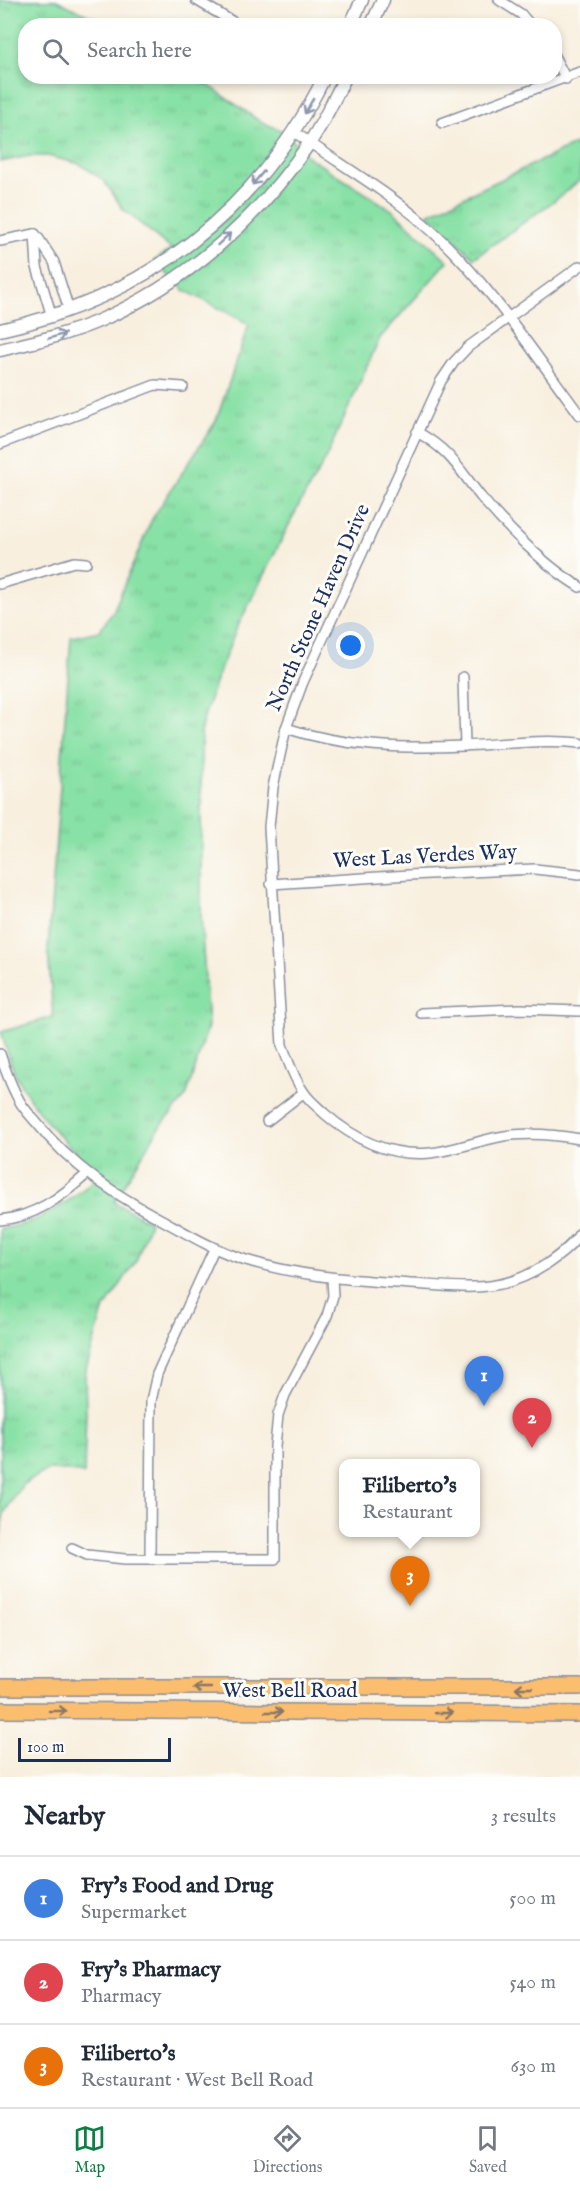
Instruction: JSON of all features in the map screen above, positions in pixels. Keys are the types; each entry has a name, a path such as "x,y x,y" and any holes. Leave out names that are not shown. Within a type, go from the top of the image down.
{"main road":[{"name":"West Bell Road","path":"0,1687 580,1687"},
{"path":"386,1688 386,1713"},
{"name":"West Bell Road","path":"0,1710 580,1714"}],"street":[{"path":"196,0 226,18"},
{"path":"354,18 362,0"},
{"path":"375,18 383,0"},
{"path":"499,0 524,18"},
{"path":"562,71 566,79"},
{"path":"562,80 580,72"},
{"path":"0,330 52,317 90,302 154,270 206,231 250,188 294,131 320,84"},
{"path":"0,350 44,340 101,320 173,280 207,255 256,210 282,181 310,143 342,84"},
{"path":"442,123 552,84"},
{"path":"294,131 423,223 445,243 494,300 580,415"},
{"path":"35,234 54,262 69,310"},
{"path":"0,241 35,234"},
{"path":"35,234 37,267 52,317"},
{"name":"North Stone Haven Drive","path":"580,266 468,347 453,362 441,381 303,682 286,728 273,787 269,827 281,1037 291,1069 303,1093 345,1131 395,1152 427,1153 450,1150 510,1135 580,1138"},
{"path":"0,444 155,385 183,387"},
{"path":"417,432 437,443 455,461 482,498 523,542 580,586"},
{"path":"0,584 74,562 86,563"},
{"path":"463,677 465,746"},
{"path":"286,728 312,736 378,746 419,748 539,742 580,743"},
{"name":"West Las Verdes Way","path":"272,884 535,869 580,874"},
{"path":"420,1013 519,1009 580,1011"},
{"path":"0,1054 19,1101 64,1155 87,1174 146,1212 214,1249 247,1261 296,1273 332,1278 470,1288 497,1286 529,1276 557,1257 575,1241 580,1233"},
{"path":"0,1083 10,1079"},
{"path":"267,1121 303,1093"},
{"path":"0,1220 21,1217 44,1207 87,1174"},
{"path":"150,1559 151,1401 157,1374 214,1249"},
{"path":"72,1548 87,1555 150,1559 275,1559 275,1446 278,1415 285,1395 327,1316 333,1296 332,1278"}],"green space":[{"path":"0,0 56,0 93,18 18,18 18,84 207,84 261,122 285,132 308,157 392,210 448,261 380,338 323,464 299,505 236,630 216,680 201,727 201,915 208,1026 186,1097 158,1129 114,1202 150,1222 136,1261 103,1311 85,1373 84,1474 65,1470 48,1470 23,1484 4,1513 0,1541 0,1228 41,1217 78,1194 100,1175 63,1140 31,1100 14,1071 1,1032 53,1017 48,949 71,637 99,631 113,612 152,519 216,421 249,324 184,290 154,261 171,249 123,209 104,181 80,164 48,156 29,156 0,162"},
{"path":"580,142 580,180 474,258 428,214"}],"place":[{"name":"Fry's Food and Drug","path":"484,1406"},
{"name":"Fry's Pharmacy","path":"532,1448"},
{"name":"Filiberto's","path":"410,1606"}]}
